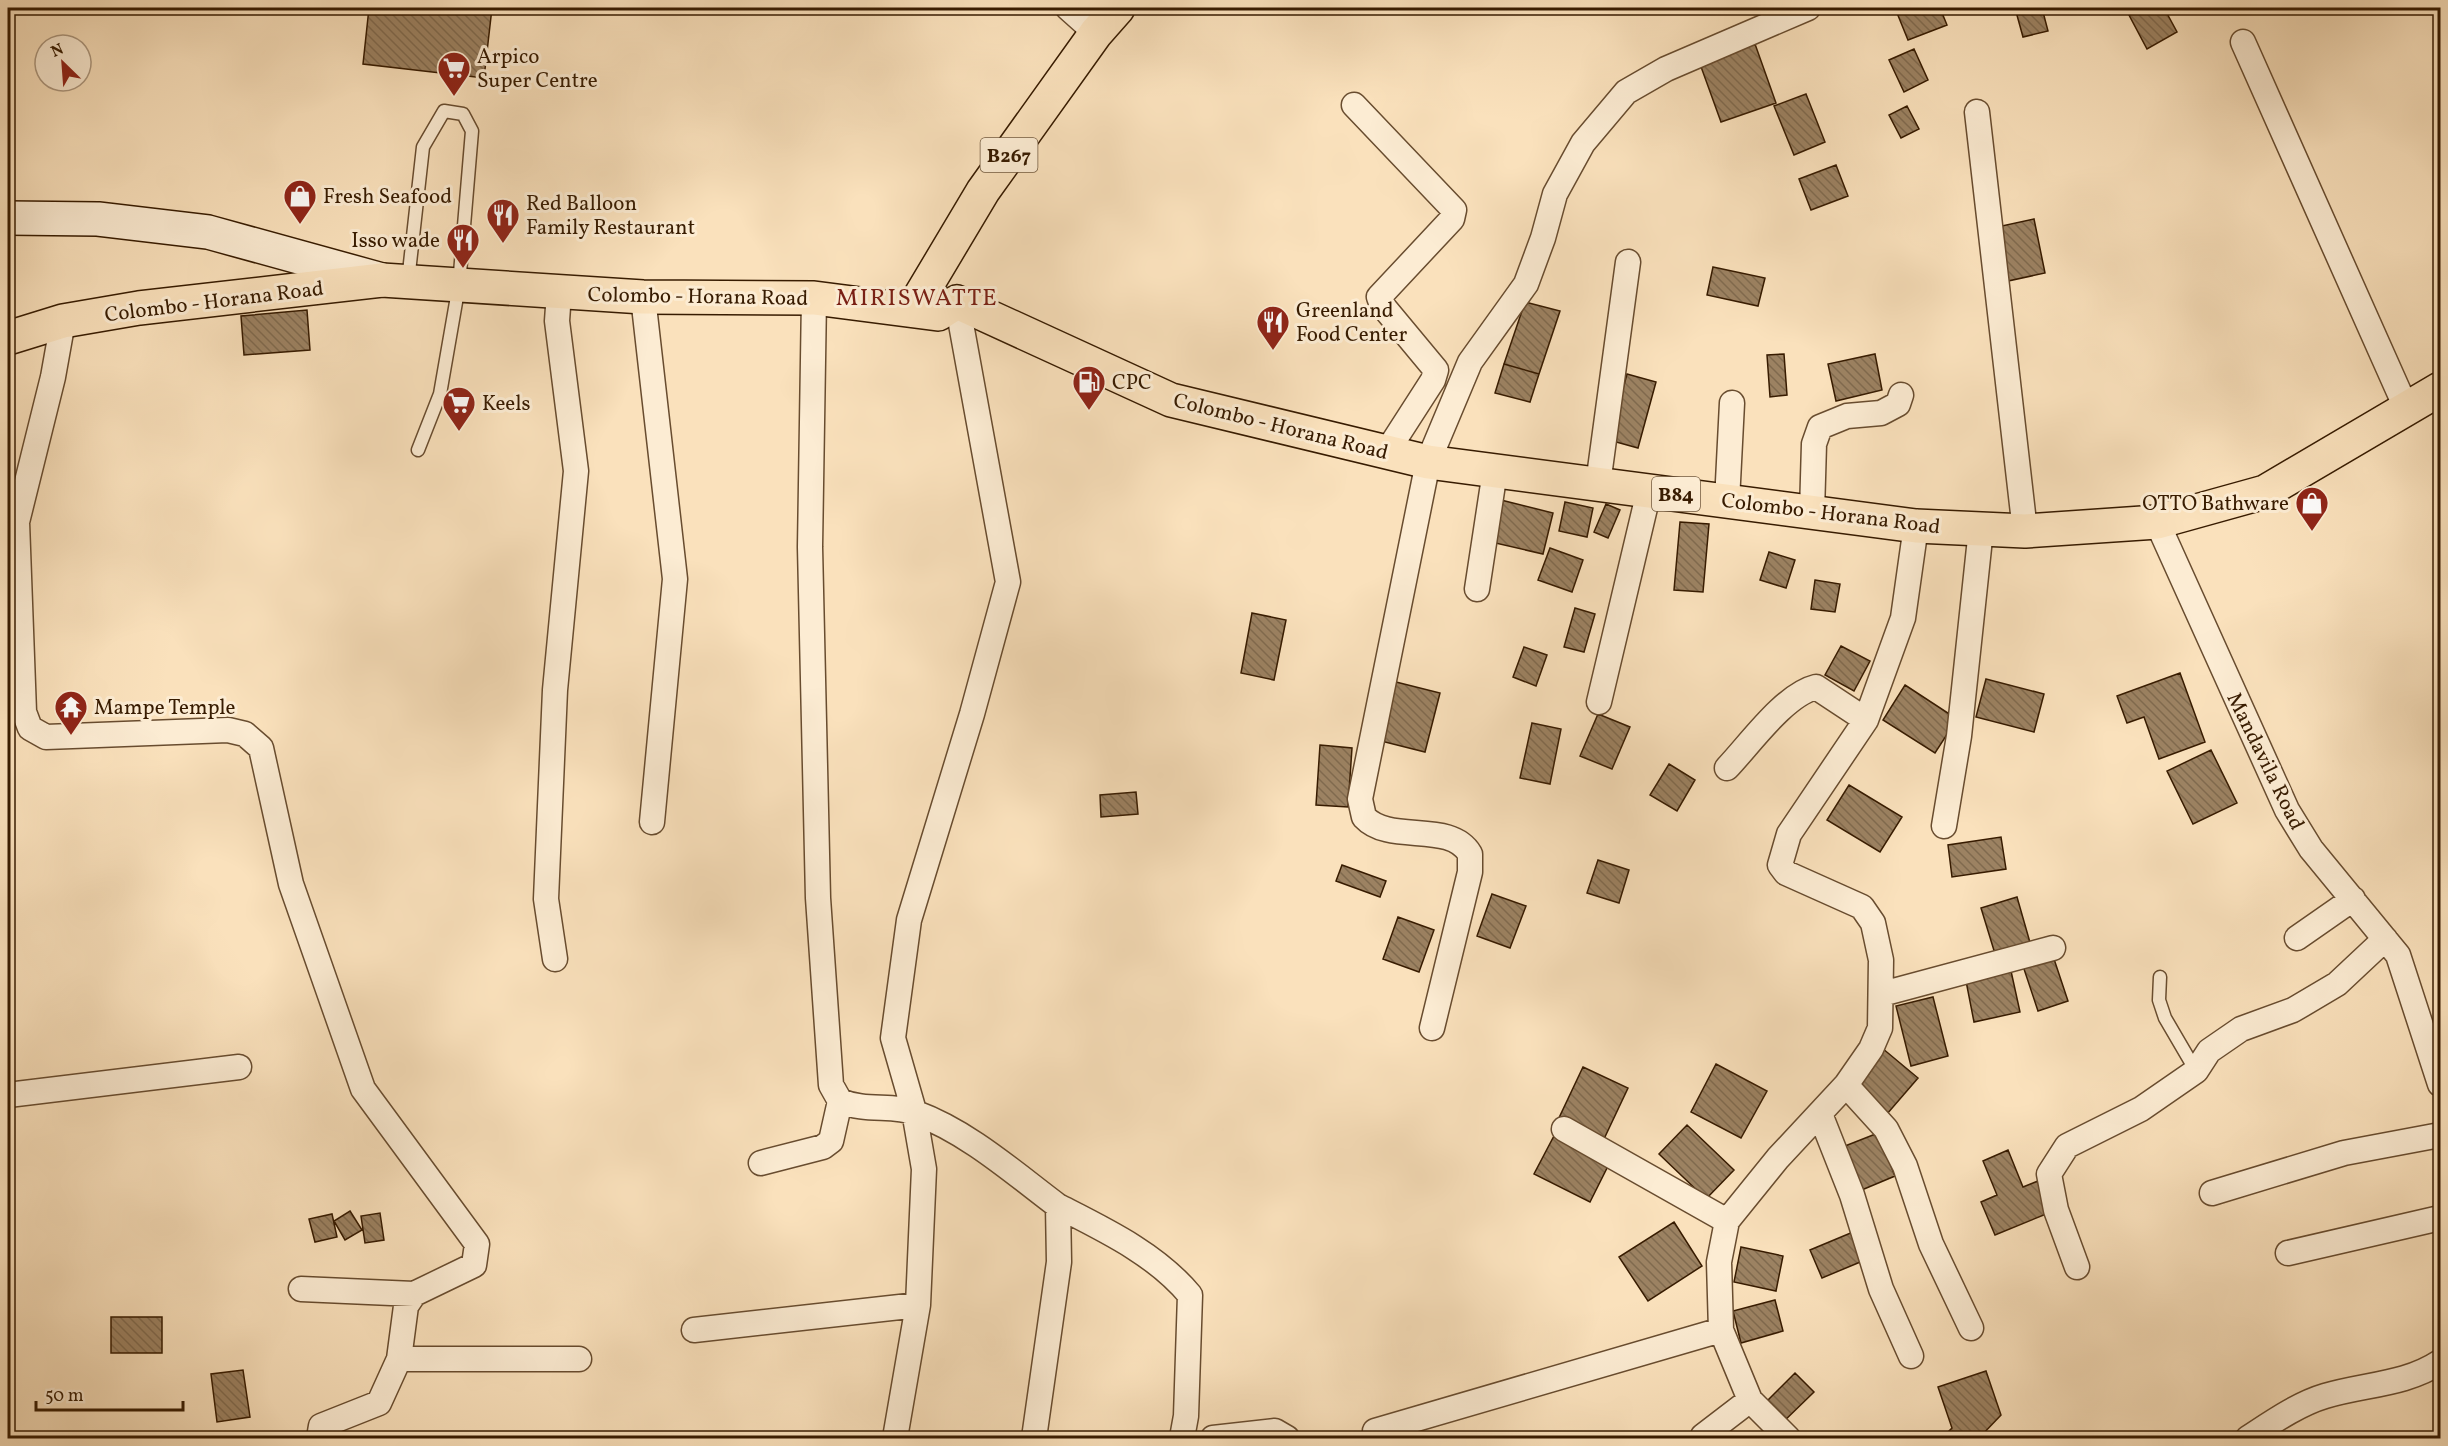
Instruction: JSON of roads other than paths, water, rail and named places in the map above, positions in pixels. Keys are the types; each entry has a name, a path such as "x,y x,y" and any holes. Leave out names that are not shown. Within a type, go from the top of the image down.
{"main road":[{"name":"B267","path":"912,310 983,191 1096,33 1118,8"},
{"name":"Colombo - Horana Road","path":"8,338 63,321 139,308 395,281 643,297 814,298 938,314 957,302 1171,400 1317,433 1386,453 1428,462 1916,526 2025,531 2157,522 2265,492 2440,389"}],"street":[{"path":"1068,8 1096,33"},
{"path":"1432,1028 1470,872 1470,854 1458,841 1378,826 1364,817 1360,799 1428,462 1470,362 1526,284 1543,238 1555,194 1583,143 1626,92 1666,69 1808,8"},
{"path":"2243,42 2407,410"},
{"path":"1354,105 1454,210 1452,219 1379,297 1382,305 1436,370 1433,380 1386,453"},
{"path":"1977,112 2025,531"},
{"path":"8,218 98,219 208,232 395,281"},
{"path":"1598,484 1628,262"},
{"path":"555,959 546,898 555,690 576,471 557,321 559,292"},
{"path":"643,297 675,579 652,822"},
{"path":"814,298 810,547 818,898 831,1084 840,1101 856,1108 914,1111 947,1126 1058,1206 1110,1232 1177,1278 1190,1295 1186,1416 1182,1438"},
{"path":"895,1438 918,1305 924,1169 914,1111 893,1038 909,920 972,714 1008,582 957,302"},
{"path":"63,321 53,377 17,522 24,712 30,728 46,737 228,730 245,734 261,748 291,884 363,1089 477,1244 474,1265 414,1294 301,1289"},
{"path":"1812,512 1814,444 1820,426 1847,416 1881,413 1898,404 1901,395"},
{"path":"1727,501 1732,404"},
{"path":"1477,589 1496,471"},
{"path":"1599,702 1649,491"},
{"name":"Mandavila Road","path":"2157,522 2286,810 2311,849 2398,955 2440,1084"},
{"path":"1786,1438 1750,1400 1721,1330 1719,1262 1727,1221 1778,1158 1846,1085 1872,1049 1880,1028 1881,960 1873,923 1867,912 1814,884 1786,873 1780,865 1789,834 1866,720 1903,618 1916,526"},
{"path":"1944,826 1959,736 1981,529"},
{"path":"1727,768 1791,699 1810,688 1816,687 1866,720"},
{"path":"2297,938 2353,899"},
{"path":"2077,1267 2056,1209 2049,1174 2067,1146 2141,1109 2196,1071 2209,1051 2241,1029 2293,1010 2337,984 2385,939"},
{"path":"1882,994 2053,948"},
{"path":"8,1095 239,1067"},
{"path":"1846,1085 1886,1129 1905,1166 1931,1244 1971,1328"},
{"path":"761,1163 823,1147 831,1141 840,1101"},
{"path":"1820,1114 1852,1195 1881,1289 1911,1356"},
{"path":"1564,1129 1727,1221"},
{"path":"2212,1193 2344,1153 2440,1135"},
{"path":"1034,1438 1059,1262 1058,1206"},
{"path":"2288,1253 2440,1218"},
{"path":"319,1438 321,1426 379,1403 399,1359 406,1306 414,1294"},
{"path":"694,1330 918,1305"},
{"path":"1375,1431 1721,1330"},
{"path":"399,1359 579,1359"},
{"path":"2248,1438 2276,1420 2324,1396 2394,1383 2440,1362"},
{"path":"1703,1436 1750,1400"},
{"path":"1213,1438 1275,1431 1287,1438"}],"lane":[{"path":"395,281 423,147 444,111 463,114 472,131 459,285 440,394 418,450"},
{"path":"2160,977 2159,999 2165,1018 2196,1071"}],"place":[{"name":"Arpico Super Centre","path":"454,97"},
{"name":"Fresh Seafood","path":"300,225"},
{"name":"Red Balloon Family Restaurant","path":"503,244"},
{"name":"Isso wade","path":"463,269"},
{"name":"Greenland Food Center","path":"1273,351"},
{"name":"CPC","path":"1089,411"},
{"name":"Keels","path":"459,432"},
{"name":"OTTO Bathware","path":"2312,532"},
{"name":"Mampe Temple","path":"71,736"}],"district":[{"name":"MIRISWATTE","path":"917,297"}]}
